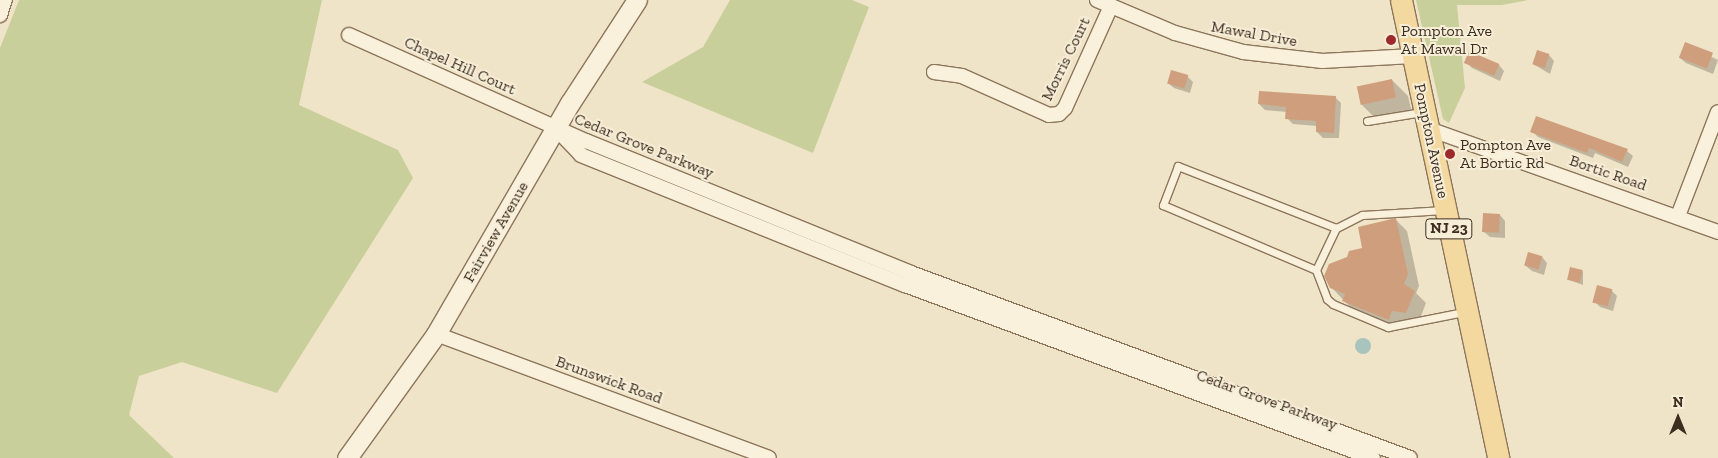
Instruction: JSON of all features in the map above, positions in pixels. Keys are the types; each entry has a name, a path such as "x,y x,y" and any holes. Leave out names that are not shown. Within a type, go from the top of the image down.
{"main road":[{"name":"Fairview Avenue","path":"347,458 436,334 556,129 637,0"},
{"name":"Pompton Avenue","path":"1401,0 1498,458"}],"street":[{"path":"0,15 5,0"},
{"name":"Mawal Drive","path":"1097,0 1198,41 1266,56 1350,62 1413,56"},
{"name":"Morris Court","path":"934,72 962,76 1049,115 1058,114 1065,108 1111,6"},
{"name":"Chapel Hill Court","path":"349,35 556,129"},
{"path":"1678,216 1718,112"},
{"name":"Bortic Road","path":"1427,120 1718,232"},
{"name":"Cedar Grove Parkway","path":"556,129 719,202 873,264 1343,440 1410,458"},
{"name":"Brunswick Road","path":"436,334 769,458"},
{"name":"Cedar Grove Parkway","path":"1343,440 1373,458"}],"lane":[{"path":"1367,122 1427,120"},
{"path":"1336,228 1178,166 1163,205 1316,270 1327,299 1333,304 1388,327 1466,311"},
{"path":"1316,270 1336,228 1362,215 1445,210"}],"green space":[{"path":"19,0 322,0 299,105 398,150 413,178 277,393 182,362 139,376 129,415 174,458 0,458 0,48"},
{"path":"730,0 852,0 869,7 813,153 642,82 703,47"},
{"path":"1416,0 1528,0 1502,5 1457,5 1465,88 1449,123 1443,119"}],"water":[{"path":"1363,338 1369,340 1371,346 1369,352 1363,354 1357,352 1355,346 1357,340"}],"building":[{"path":"1685,42 1713,53 1707,69 1679,58"},
{"path":"1537,50 1549,54 1545,68 1532,64"},
{"path":"1469,51 1499,64 1494,76 1464,63"},
{"path":"1171,70 1188,75 1184,88 1167,83"},
{"path":"1392,79 1396,98 1361,105 1357,86"},
{"path":"1259,91 1336,96 1334,133 1316,132 1316,121 1285,119 1286,107 1258,104"},
{"path":"1536,116 1628,149 1622,162 1589,148 1587,153 1530,132"},
{"path":"1483,213 1500,214 1499,233 1482,232"},
{"path":"1396,218 1408,274 1404,284 1415,291 1406,313 1392,311 1389,320 1342,301 1345,294 1330,288 1324,276 1329,264 1347,257 1349,251 1362,248 1358,227"},
{"path":"1528,252 1542,256 1539,270 1524,265"},
{"path":"1570,267 1583,270 1580,283 1567,280"},
{"path":"1597,285 1612,289 1608,307 1592,302"}],"place":[{"name":"Pompton Ave At Mawal Dr","path":"1391,40"},
{"name":"Pompton Ave At Bortic Rd","path":"1450,154"}]}
